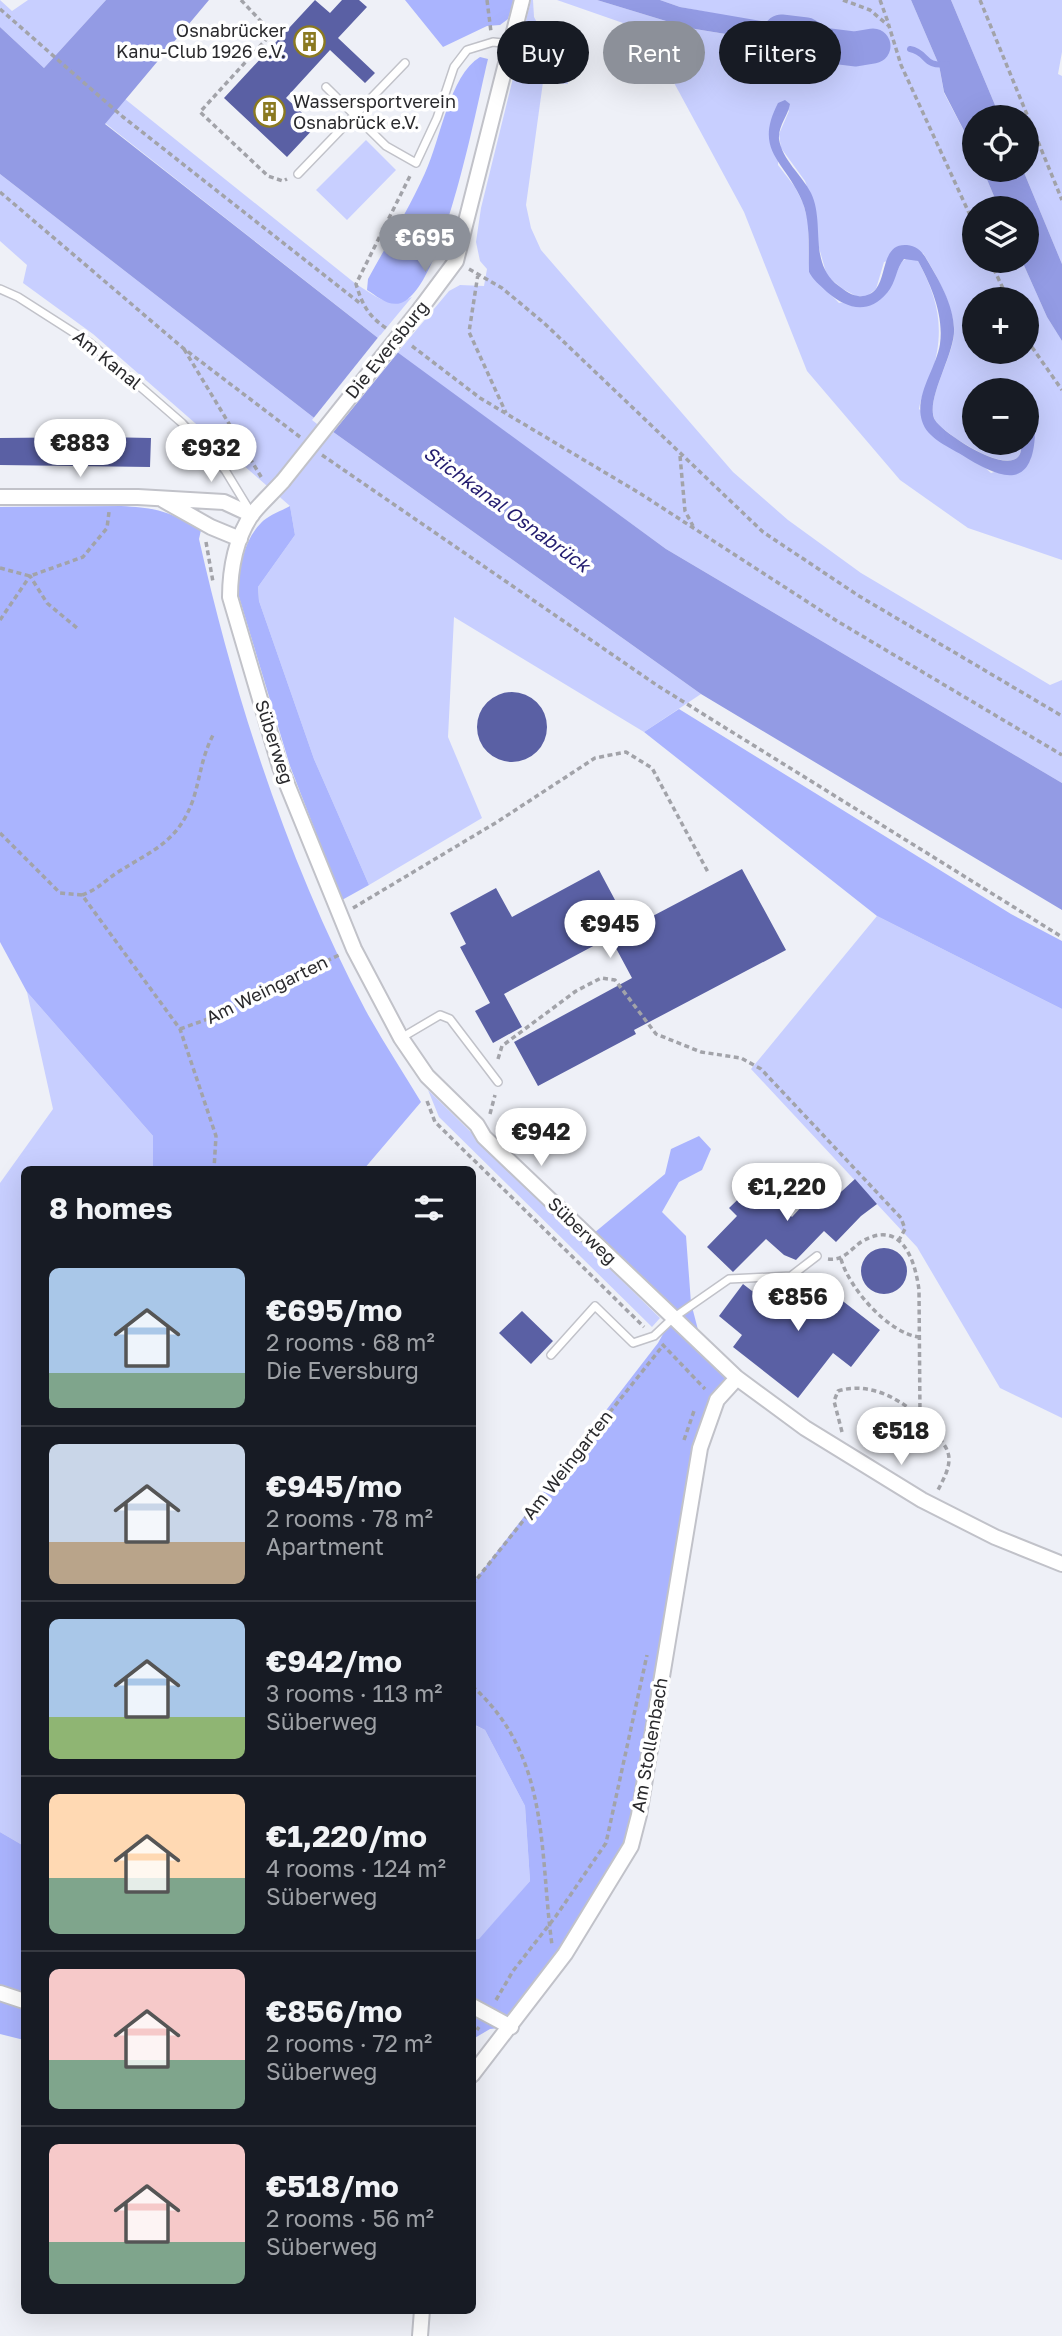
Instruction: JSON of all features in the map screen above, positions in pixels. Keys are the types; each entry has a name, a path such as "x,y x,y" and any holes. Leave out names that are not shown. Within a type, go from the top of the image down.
{"street":[{"name":"Die Eversburg","path":"517,21 523,0"},
{"name":"Die Eversburg","path":"252,515 283,481 456,261 501,84"},
{"path":"0,497 159,498 224,502 252,515"},
{"path":"159,498 211,527 240,539"},
{"name":"Süberweg","path":"252,515 240,539 230,574 230,597 280,767 354,949 401,1038 426,1076 477,1125 484,1137 737,1378 805,1428 931,1504 995,1537 1062,1564"},
{"name":"Am Stollenbach","path":"476,2070 555,1968 631,1846 639,1815 700,1448 717,1400 737,1378"},
{"path":"0,1993 21,2000"},
{"path":"476,2008 511,2027"},
{"path":"420,2336 422,2314"}],"lane":[{"path":"326,87 386,146 416,163 437,118 454,67 467,50 480,44 497,42"},
{"path":"299,174 405,63"},
{"name":"Am Kanal","path":"0,289 18,297 90,343 182,423 225,470 252,515"},
{"path":"401,1038 440,1015 450,1020 498,1082"},
{"path":"551,1355 594,1306 633,1343 654,1336 673,1318 729,1279 791,1276 817,1256"}],"path":[{"path":"241,0 272,33 200,112 268,176 283,181 299,174"},
{"path":"488,0 486,10 493,42"},
{"path":"843,0 870,10 889,26"},
{"path":"880,0 901,65 962,198"},
{"path":"980,0 1062,200"},
{"path":"0,9 123,117 397,335"},
{"path":"363,306 356,284 416,163"},
{"path":"0,192 183,348 301,439"},
{"path":"456,261 502,288 544,323 763,532 859,596 1062,715"},
{"path":"478,274 469,332 506,414"},
{"path":"407,342 506,414 695,528 836,621 1062,755"},
{"path":"183,348 272,494"},
{"path":"1039,357 1062,390"},
{"path":"312,447 658,687 1062,937"},
{"path":"680,454 685,512 695,528"},
{"path":"0,568 30,576 83,557 107,528 110,497"},
{"path":"211,527 205,546 216,592"},
{"path":"0,620 30,576"},
{"path":"30,576 47,603 77,628"},
{"path":"0,832 60,893 82,895 101,888 116,873 166,844 182,825 193,801 203,754 214,733"},
{"path":"339,916 496,822 595,758 626,752 652,768 709,874"},
{"path":"82,895 180,1029 216,1136 214,1166"},
{"name":"Am Weingarten","path":"180,1029 354,949"},
{"path":"484,1137 498,1082 498,1054 502,1046 576,991 601,978 615,979 656,1034 701,1052 740,1058 761,1069 901,1218 905,1228 899,1240"},
{"path":"427,1100 435,1122 717,1400"},
{"path":"817,1256 841,1259 865,1240 884,1235 899,1240 911,1252 916,1270 920,1416"},
{"path":"841,1259 851,1285 899,1330 919,1337"},
{"name":"Am Weingarten","path":"476,1580 663,1345"},
{"path":"682,1450 703,1386"},
{"path":"836,1447 843,1427 834,1401 838,1391 852,1387 877,1391 903,1403 920,1416 947,1449 947,1472 931,1504"},
{"path":"476,2031 513,1971 606,1843 648,1650"},
{"path":"476,1691 501,1720 527,1763 541,1814 555,1968"}],"shaded area":[{"path":"0,0 12,11 28,0 106,0 44,68 0,27"},
{"path":"405,0 514,0 505,21 497,21 497,25 487,26 443,47"},
{"path":"531,0 533,0 536,21 526,21"},
{"path":"557,0 597,0 666,21 617,21"},
{"path":"660,0 911,0 939,65 944,93 962,127 962,182 988,182 994,196 962,196 962,273 1027,273 1034,287 962,287 962,364 1039,364 1039,299 1062,341 1062,560 968,528 900,480 807,371 744,212 675,84 705,84 705,31 719,33 719,84 841,84 841,21 745,21","holes":["778,103 789,111 779,134 781,148 805,181 816,212 818,244 827,276 856,296 867,296 876,289 884,262 923,253 947,298 954,327 951,350 934,400 935,420 962,442 962,378 1039,378 1039,455 1031,455 1030,461 991,473 971,455 962,455 962,447 919,409 932,373 939,329 931,289 918,261 909,259 901,263 886,294 839,303 809,272 808,221 803,203 795,187 778,165"]},
{"path":"951,0 1062,0 1062,52 1058,74 1062,76 1062,264 1039,209 1039,196 1034,196 1028,182 1039,182 1039,105 995,105"},
{"path":"480,57 488,59 467,152 444,231 431,265 416,290 401,303 387,302 367,290 368,279 425,173 453,93 469,66"},
{"path":"512,84 543,84 526,205 531,228 541,250 733,472 788,520 861,573 1050,685 1062,680 1062,783 666,549 397,353 449,291 460,285 484,286 487,269 480,261 476,242 481,208"},
{"path":"125,99 356,284 389,302 412,297 378,338 105,123"},
{"path":"366,140 396,170 347,220 316,190"},
{"path":"0,174 322,424 701,694 644,732 454,617 448,737 482,818 369,885 314,759 259,601 258,587 295,535 290,506 93,334 23,283 27,265 0,241"},
{"path":"986,455 1019,455 1011,460"},
{"path":"290,506 295,535 258,587 259,601 314,759 369,885 342,900 290,766 239,597 240,568 255,530 264,520"},
{"path":"0,507 144,508 162,512 201,530 199,539 229,660 267,781 289,840 338,956 366,1011 421,1102 367,1166 153,1166 153,1136 27,992 0,942"},
{"path":"679,709 1011,914 1062,941 1062,1009 877,916 644,732"},
{"path":"877,916 1062,1009 1062,1418 1000,1388 917,1247 751,1069"},
{"path":"27,992 153,1136 153,1166 21,1166 21,1844 0,1832 0,1183 53,1109"},
{"path":"428,1090 660,1318 652,1327 439,1117"},
{"path":"699,1136 711,1149 702,1170 679,1182 662,1212 686,1236 691,1303 702,1345 737,1378 708,1419 631,1846 511,2027 490,2029 476,2037 476,1940 530,1881 525,1806 485,1730 476,1726 476,1579 658,1343 672,1318 588,1238 665,1174 671,1149"},
{"path":"476,1726 485,1730 525,1806 530,1881 479,1940 476,1940"},
{"path":"0,1832 21,1844 21,2039 0,2034"}],"water":[{"name":"Stichkanal Osnabrück","path":"106,0 209,0 105,124 378,338 666,549 1062,783 1062,910 701,694 322,424 0,174 0,27 44,68"},
{"path":"597,0 660,0 680,7 761,21 719,21 719,33 705,31 705,21 666,21"},
{"path":"911,0 951,0 995,105 962,105 962,127 944,92 939,65"},
{"path":"785,100 790,104 779,139 784,154 807,186 815,204 820,252 827,273 849,293 866,296 876,289 893,249 907,245 914,246 921,252 945,292 954,328 934,401 935,420 962,442 962,455 986,455 1011,460 1019,455 1032,455 1028,465 1020,473 1000,474 975,463 938,441 928,432 922,421 920,411 923,392 938,353 941,333 935,301 918,261 904,259 887,293 880,300 865,307 850,306 842,302 827,292 809,272 805,209 770,145 771,120 778,103"},
{"path":"988,182 1028,182 1034,196 994,196"},
{"path":"1039,209 1062,264 1062,341 1039,299 1039,287 1034,287 1027,273 1039,273"}],"pier":[{"path":"380,335 400,350 331,435 312,420"}],"building":[{"path":"315,0 330,13 342,0 359,0 367,7 338,38 375,73 365,83 330,50 286,98 316,126 287,157 224,98"},
{"path":"0,438 151,438 150,467 0,465"},
{"path":"505,692 519,692 532,698 541,707 547,727 545,740 537,752 519,762 505,762 492,756 483,747 477,734 477,720 483,707 492,698"},
{"path":"742,869 786,950 634,1030 636,1034 538,1086 514,1042 632,978 610,937 504,994 522,1027 493,1043 475,1011 490,1003 460,947 466,944 450,913 496,888 512,917 599,870 630,928"},
{"path":"855,1179 877,1204 836,1242 824,1231 796,1260 784,1255 766,1239 733,1272 707,1247 737,1216 729,1208 756,1182 792,1217 816,1191 829,1203"},
{"path":"884,1248 900,1255 907,1271 900,1287 884,1294 868,1287 861,1271 868,1255"},
{"path":"808,1274 880,1330 851,1367 833,1353 798,1398 733,1347 742,1335 719,1316 743,1284 778,1311"},
{"path":"522,1311 553,1341 531,1364 499,1333"}],"waterway":[{"path":"841,47 855,49 873,46"},
{"path":"910,49 920,53 929,62 947,64"}],"place":[{"name":"Osnabrücker Kanu-Club 1926 e.V.","path":"309,41"},
{"name":"Wassersportverein Osnabrück e.V.","path":"270,112"}]}
